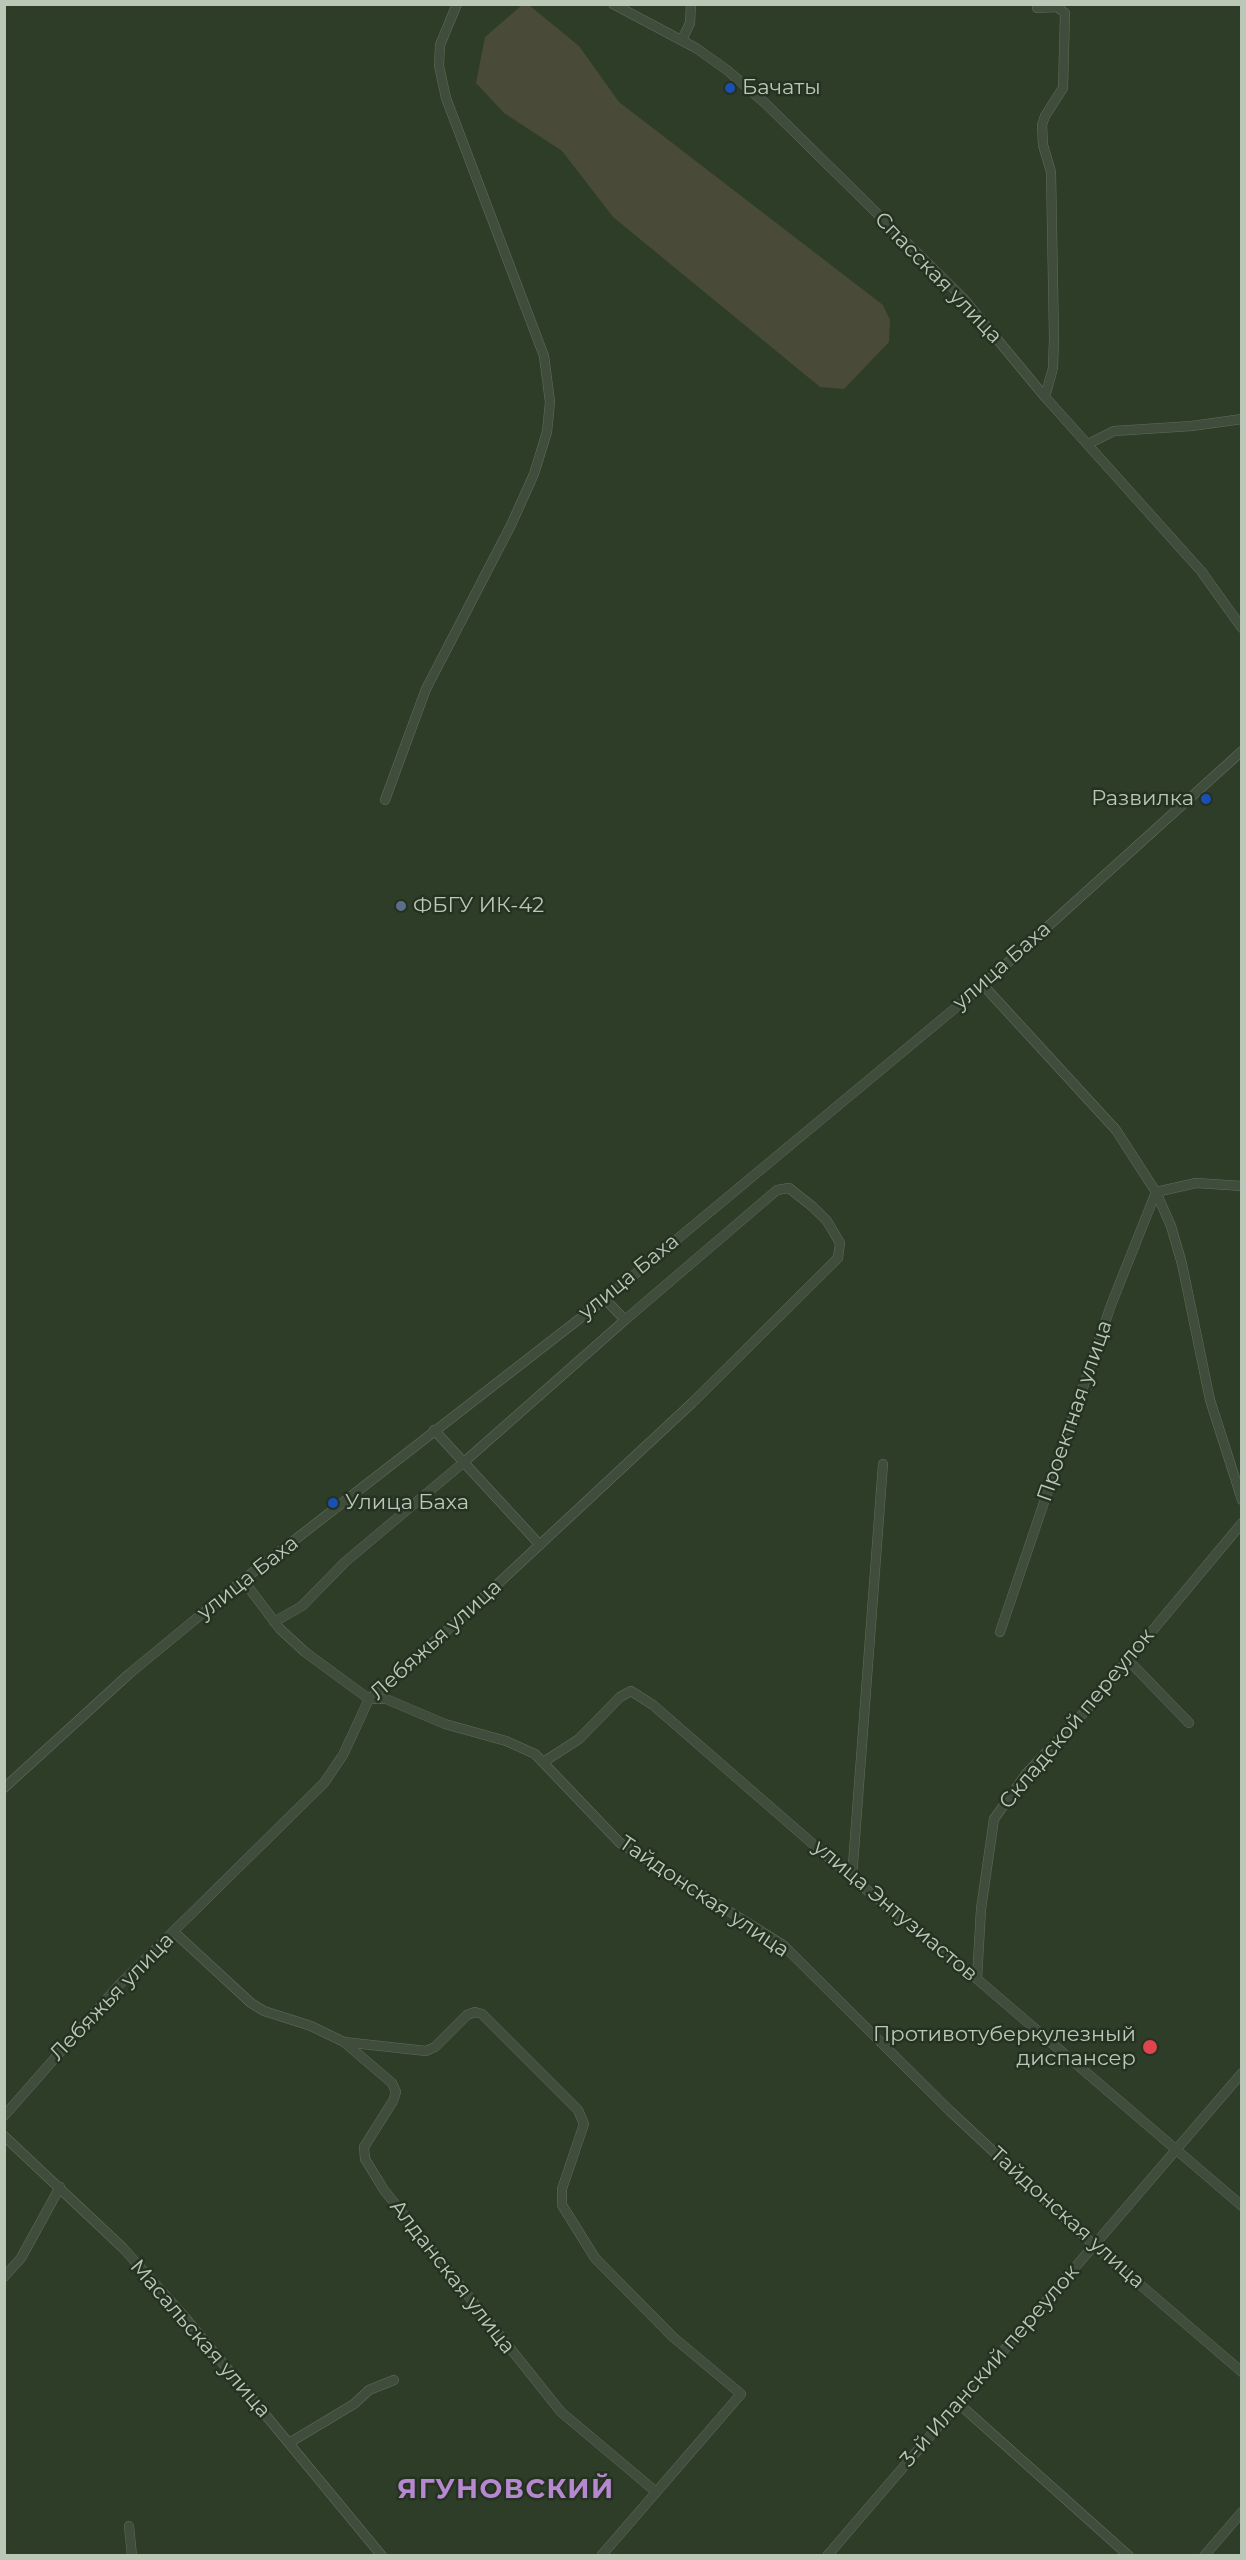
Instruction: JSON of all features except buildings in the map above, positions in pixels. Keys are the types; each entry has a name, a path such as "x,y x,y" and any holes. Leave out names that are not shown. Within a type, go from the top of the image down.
{"street":[{"path":"385,800 426,688 534,474 547,432 550,402 544,356 446,98 439,66 440,45 457,4"},
{"name":"Спасская улица","path":"613,4 713,59 766,104 963,298 1045,396 1201,571 1242,628"},
{"path":"682,40 690,23 691,4"},
{"path":"1037,8 1057,7 1065,13 1063,88 1045,116 1042,125 1043,145 1051,172 1054,338 1053,368 1045,396"},
{"path":"1088,444 1114,431 1192,426 1242,419"},
{"name":"улица Баха","path":"4,1788 129,1674 243,1580 322,1521 434,1430 605,1299 983,985 1242,751"},
{"path":"983,985 1116,1130 1156,1192 1171,1226 1182,1264 1210,1400 1242,1500"},
{"path":"1156,1192 1196,1183 1242,1186"},
{"name":"Лебяжья улица","path":"4,2116 119,1985 324,1783 343,1755 369,1699 540,1545 692,1403 838,1258 840,1243 827,1221 789,1188 777,1190 625,1320"},
{"name":"Проектная улица","path":"1000,1632 1111,1305 1156,1192"},
{"path":"274,1622 302,1606 345,1562 464,1462 625,1320 605,1299"},
{"path":"434,1430 540,1545"},
{"path":"852,1878 883,1464"},
{"name":"Складской переулок","path":"977,1979 981,1909 994,1819 1026,1774 1128,1660 1242,1523"},
{"name":"Тайдонская улица","path":"243,1580 274,1622 305,1652 369,1699 386,1699 445,1724 524,1748 545,1761 601,1826 620,1843 783,1946 950,2111 1095,2246 1242,2372"},
{"path":"1128,1660 1189,1723"},
{"name":"улица Энтузиастов","path":"545,1761 579,1739 620,1697 631,1691 653,1705 728,1767 852,1878 977,1979 1242,2206"},
{"path":"174,1932 251,2003 264,2011 311,2026 344,2042 426,2051 435,2047 467,2015 475,2012 482,2014 578,2110 583,2120 560,2197 562,2205 596,2258 673,2337 741,2394 601,2556"},
{"name":"Алданская улица","path":"344,2042 392,2083 396,2092 393,2101 364,2147 365,2159 384,2190 561,2412 655,2491"},
{"name":"3-й Иланский переулок","path":"827,2556 1242,2073"},
{"name":"Масальская улица","path":"4,2136 123,2248 183,2315 379,2554"},
{"path":"4,2277 21,2258 60,2187"},
{"path":"288,2443 354,2404 369,2390 394,2380"},
{"path":"958,2403 1129,2556"},
{"path":"1204,2556 1242,2512"},
{"path":"129,2526 132,2556"}],"green space":[{"path":"522,5 529,5 579,46 619,102 883,305 890,320 889,342 844,389 820,387 613,217 562,151 504,113 476,83 485,37"}],"place":[{"name":"Бачаты","path":"730,88"},
{"name":"Развилка","path":"1206,799"},
{"name":"ФБГУ ИК-42","path":"401,906"},
{"name":"Улица Баха","path":"333,1503"},
{"name":"Противотуберкулезный диспансер","path":"1150,2047"}],"district":[{"name":"ЯГУНОВСКИЙ","path":"506,2490"}]}
